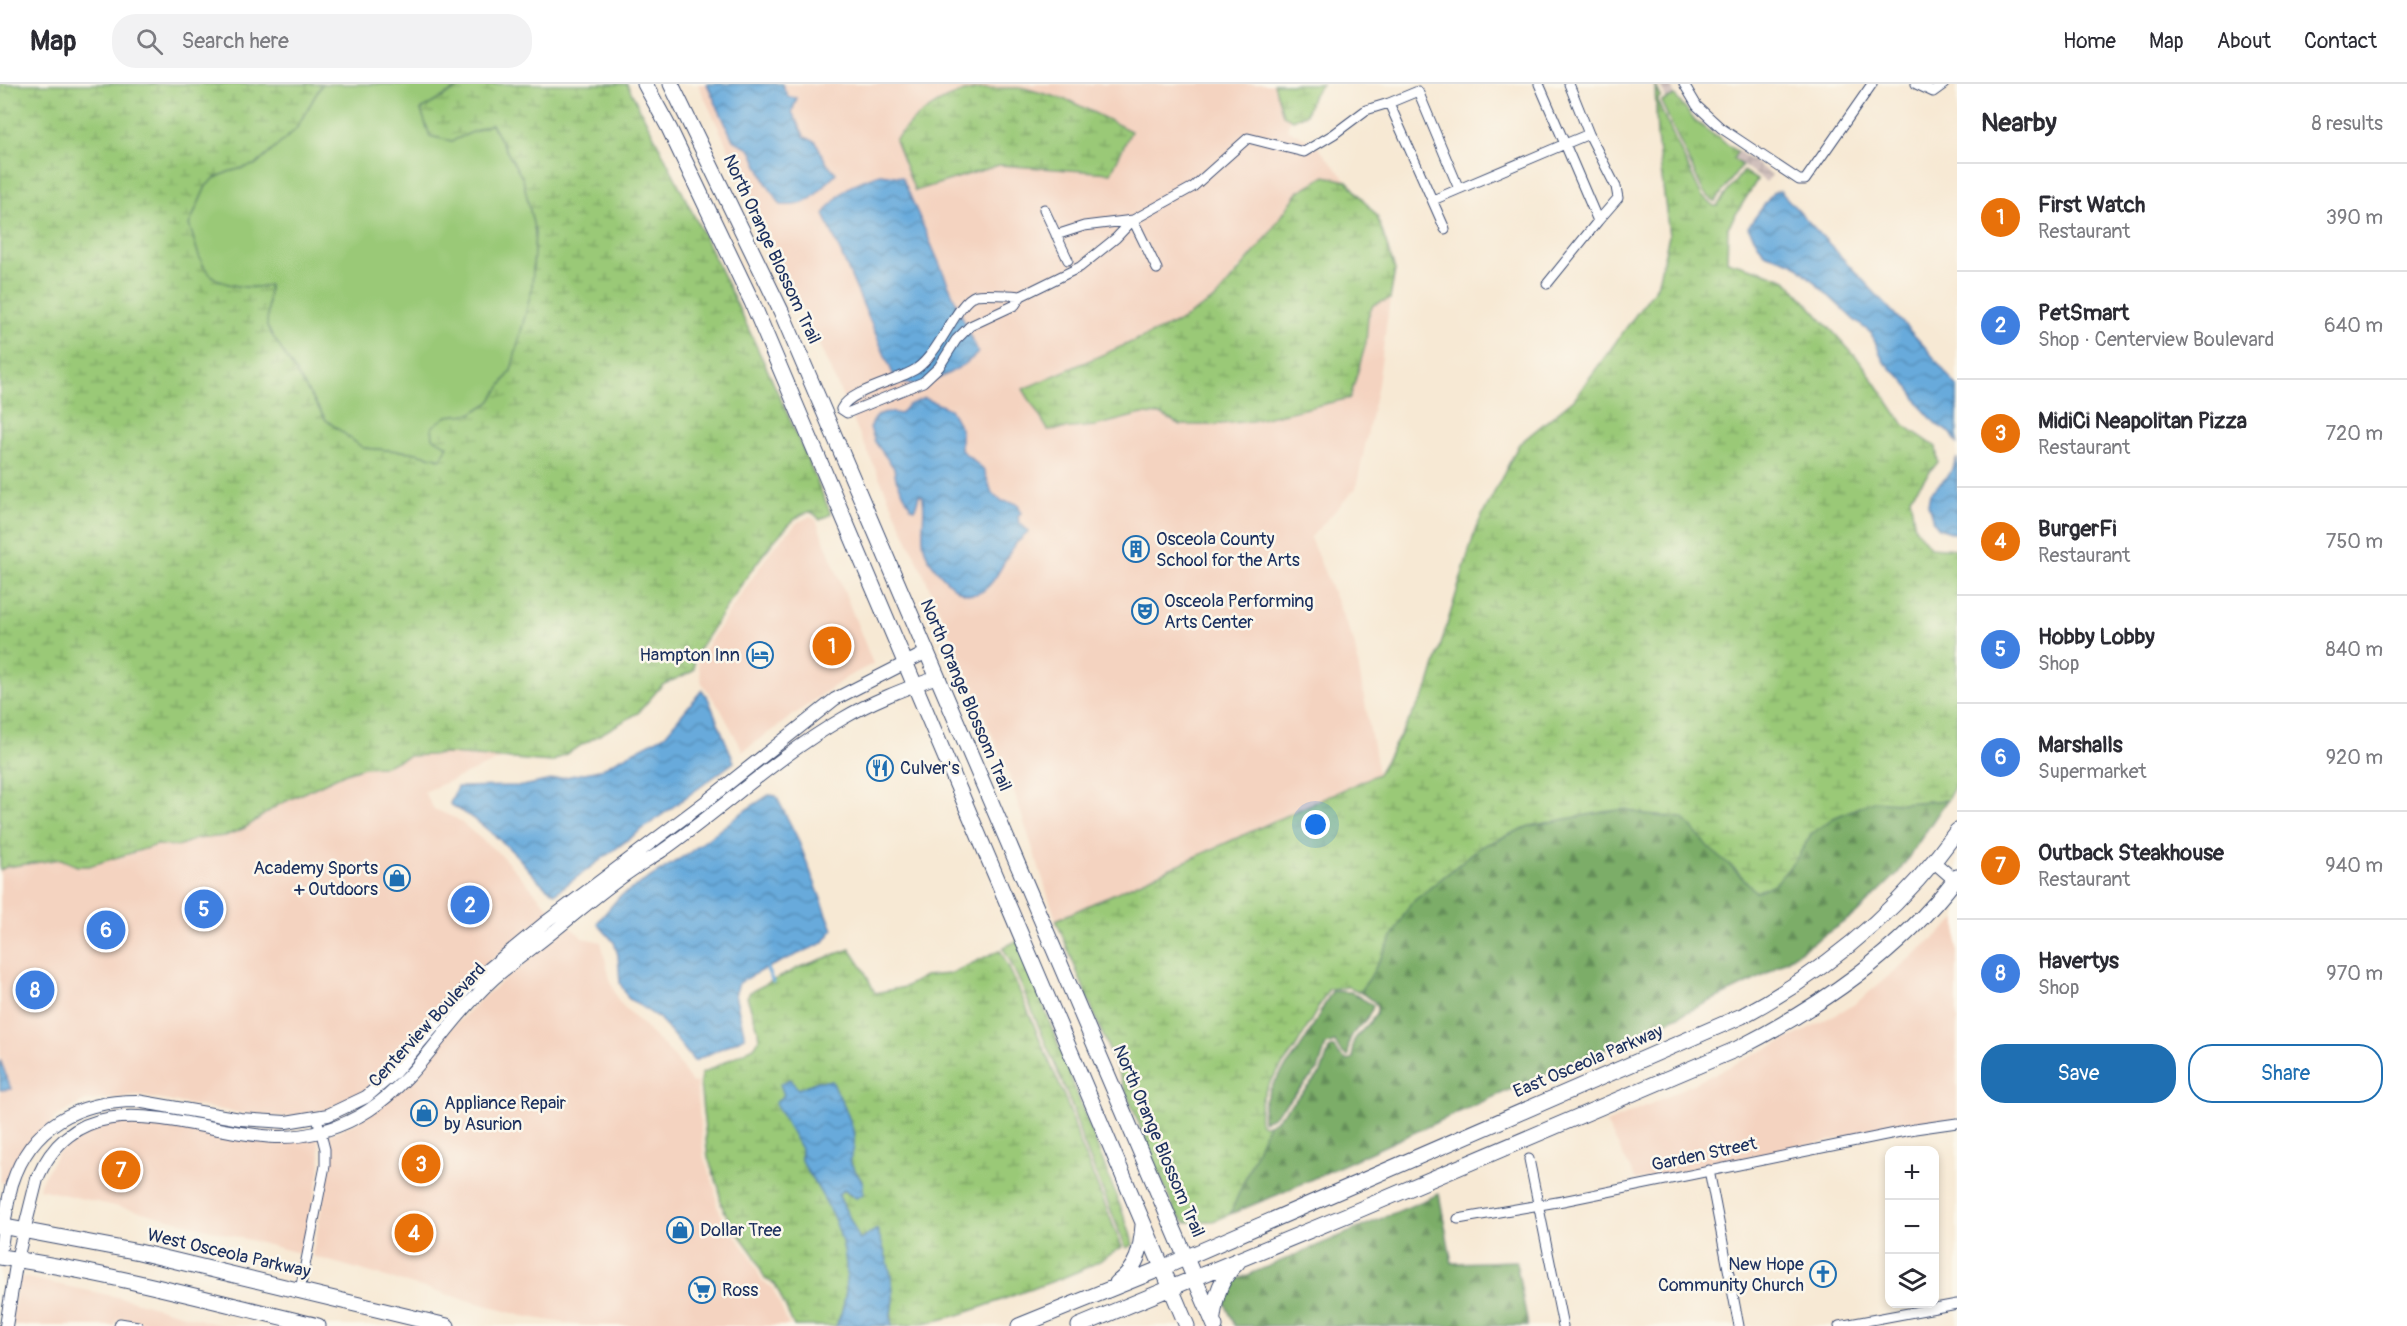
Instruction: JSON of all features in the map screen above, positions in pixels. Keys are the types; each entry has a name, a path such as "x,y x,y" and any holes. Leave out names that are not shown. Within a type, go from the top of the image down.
{"main road":[{"path":"645,84 711,214 789,387 1187,1326"},
{"name":"North Orange Blossom Trail","path":"673,89 771,291 1214,1323"},
{"path":"789,387 806,405 823,410"},
{"name":"East Osceola Parkway","path":"1162,1268 1731,1021 1776,998 1838,956 1869,929 1901,899 1934,862 1957,831"},
{"path":"1079,1326 1737,1049 1828,997 1878,958 1925,915 1956,880"},
{"path":"1108,1290 1128,1274 1138,1260 1143,1223"},
{"name":"West Osceola Parkway","path":"2,1226 139,1252 447,1326"},
{"path":"0,1255 137,1283 318,1326"},
{"path":"1214,1323 1215,1299 1220,1284 1226,1273 1242,1258"},
{"path":"1019,1326 1162,1268"}],"street":[{"path":"1539,84 1598,221"},
{"path":"1547,284 1618,198 1616,187 1589,134 1569,84"},
{"path":"1684,84 1697,106 1722,128 1799,180 1805,180 1872,84"},
{"path":"1916,84 1928,86 1933,92 1944,84"},
{"path":"1022,296 978,294 962,303 939,345 922,365 907,375 848,400 841,409 847,413 923,382 939,367 956,340 967,329 1015,305 1022,296 1080,267 1116,238 1133,220 1193,187 1248,138 1304,152 1334,134 1366,110 1418,91 1460,189"},
{"path":"1389,103 1445,229"},
{"path":"1433,200 1589,134"},
{"path":"1044,209 1068,260"},
{"path":"1056,235 1084,226 1133,220"},
{"path":"1133,220 1157,268"},
{"path":"987,296 993,301 991,316"},
{"path":"954,320 959,329 967,329"},
{"name":"Centerview Boulevard","path":"0,1255 2,1226 12,1186 24,1158 33,1145 58,1121 90,1105 137,1101 264,1122 317,1118 348,1107 381,1086 473,990 612,869 656,839 835,699 927,652"},
{"name":"Centerview Boulevard","path":"6,1326 17,1259 37,1179 47,1159 65,1140 95,1122 121,1116 137,1115 275,1137 321,1132 368,1110 393,1091 473,990 504,970 619,879 661,852 818,734 859,709 937,677"},
{"path":"773,749 782,760"},
{"path":"1934,862 1956,880"},
{"path":"90,1105 95,1122"},
{"path":"300,1290 325,1166 325,1149 317,1118"},
{"name":"Garden Street","path":"1458,1219 1563,1201 1915,1129 1957,1123"},
{"path":"1529,1159 1563,1326"},
{"path":"1709,1170 1739,1326"},
{"path":"1839,1326 1957,1304"},
{"path":"119,1326 120,1323 138,1326"}],"shaded area":[{"path":"698,84 707,84 733,139 752,152 766,183 781,205 835,173 826,162 816,142 805,137 792,112 796,105 788,97 782,84 1274,84 1283,115 1290,118 1287,129 1315,144 1347,181 1325,176 1237,270 1215,299 1178,322 1023,389 1095,426 1142,414 1162,415 1180,425 1195,424 1350,398 1366,343 1368,317 1373,305 1390,299 1378,384 1356,488 1310,538 1354,642 1378,774 1056,920 1008,773 932,593","holes":["1024,88 1070,101 1131,131 1111,173 999,165 906,125 938,104","891,174 902,177 978,353 896,381 824,214","908,405 961,429 961,450 976,462 996,497 1002,501 1012,502 1026,535 1016,543 988,589 941,575 935,569 924,546 922,495 919,495 915,509 909,505 896,479 894,468 875,442 891,411 900,414"]},
{"path":"1660,84 1670,84 1675,96 1666,99"},
{"path":"1738,151 1772,175 1766,182 1733,158"},
{"path":"810,516 816,520 873,664 847,677 743,751 721,710 702,683 697,660 772,549 798,522"},
{"path":"449,754 501,759 424,792 434,809 457,819 502,856 552,911 467,979 389,1070 364,1092 326,1110 285,1117 240,1113 138,1096 85,1101 56,1117 8,1183 0,1182 0,1090 11,1089 0,1059 0,870 6,867 61,859 77,866 119,858 157,845 178,846 196,839 226,836 245,828 278,805 346,773 363,767 385,766 409,756"},
{"path":"1957,919 1957,1118 1914,1124 1636,1180 1606,1123 1802,1032 1855,1004"},
{"path":"569,926 583,938 601,942 618,1001 675,1057 692,1083 696,1082 704,1158 715,1188 717,1206 727,1225 751,1257 762,1282 772,1287 789,1326 583,1326 523,1316 312,1256 330,1167 327,1135 357,1123 482,998"},
{"path":"122,1121 318,1137 321,1165 303,1254 142,1212 39,1189 41,1181 59,1152 79,1136 97,1126"},
{"path":"18,1276 127,1299 223,1326 167,1326 120,1318 115,1322 115,1326 11,1326"}],"green space":[{"path":"0,84 322,84 296,129 257,164 228,172 215,178 206,186 189,225 197,251 202,264 210,274 222,282 246,287 269,285 267,327 326,420 363,448 411,452 441,459 448,446 433,438 432,427 447,416 471,414 490,402 511,371 532,289 535,232 523,179 491,124 452,141 430,136 421,110 464,84 627,84 734,297 831,514 820,520 814,513 809,512 797,518 782,532 748,575 715,624 694,657 694,669 691,672 662,685 638,713 552,762 449,754 409,756 385,766 364,767 346,773 278,805 245,828 225,836 196,839 178,846 157,845 89,866 77,866 61,859 6,867 0,870"},
{"path":"322,84 464,84 421,110 430,136 452,141 491,124 523,179 535,232 532,289 511,371 490,402 471,414 447,416 448,450 442,459 411,452 363,448 326,420 266,327 269,286 246,287 221,282 205,269 197,251 189,225 206,186 215,178 228,172 257,164 296,129"},
{"path":"1274,84 1322,84 1312,97 1306,114 1293,120 1283,115"},
{"path":"1655,84 1661,97 1658,103 1702,196 1717,206 1743,171 1757,180 1728,227 1727,261 1786,280 1864,366 1904,425 1936,447 1938,462 1910,497 1915,528 1930,547 1957,549 1957,782 1947,800 1900,803 1873,801 1833,818 1811,834 1797,858 1776,883 1756,892 1735,869 1710,849 1683,818 1647,815 1626,809 1603,812 1529,826 1480,847 1410,904 1369,979 1359,992 1350,987 1329,989 1297,1045 1266,1090 1260,1110 1260,1122 1263,1125 1268,1124 1230,1214 1213,1221 1185,1222 1175,1212 1056,920 1378,774 1428,688 1476,528 1519,444 1574,399 1657,286 1669,236 1657,137"},
{"path":"1024,88 1070,101 1131,131 1111,173 999,165 915,191 895,140 918,116 947,98 968,91"},
{"path":"1675,96 1695,121 1737,152 1733,159 1742,165 1715,202 1704,193 1661,102"},
{"path":"1325,176 1347,181 1377,216 1395,270 1390,299 1373,305 1368,317 1366,343 1350,398 1252,421 1180,425 1162,415 1142,414 1095,426 1048,430 1023,389 1178,322 1215,299 1264,241 1299,191"},
{"path":"1947,800 1898,873 1856,914 1761,977 1666,1022 1230,1214 1268,1124 1276,1120 1321,1073 1329,1049 1334,1047 1338,1054 1348,1061 1353,1058 1355,1038 1373,1018 1377,1008 1372,1000 1359,992 1369,979 1410,904 1480,847 1529,826 1603,812 1626,809 1647,815 1684,818 1756,892 1797,858 1811,834 1833,818 1873,801 1900,803"},
{"path":"1018,940 1130,1232 1133,1245 1126,1248 1081,1137 1063,1084 1014,968 1003,948"},
{"path":"850,949 875,993 905,987 925,976 950,974 1000,950 1060,1086 1078,1138 1122,1247 1071,1274 971,1311 940,1320 892,1326 891,1278 877,1230 860,1240 838,1194 844,1190 850,1196 863,1183 849,1161 855,1135 832,1081 818,1081 784,1095 801,1149 801,1160 826,1201 842,1238 846,1263 846,1289 836,1326 794,1326 775,1284 765,1279 754,1255 730,1222 721,1204 719,1188 708,1158 701,1074 754,1047 759,1040 758,1029 747,997 750,992 800,967"},
{"path":"1332,991 1351,992 1373,1005 1368,1017 1351,1037 1348,1057 1340,1051 1335,1042 1326,1045 1318,1070 1273,1117 1263,1121 1265,1100 1269,1091 1294,1057"},
{"path":"1439,1194 1452,1263 1516,1261 1528,1326 1235,1326 1221,1294 1224,1285"}],"water":[{"path":"707,84 782,84 788,97 797,98 792,112 805,137 816,142 826,162 836,173 812,198 799,204 781,205 766,183 752,152 733,140"},
{"path":"880,174 902,177 978,353 948,374 922,384 913,385 896,381 824,214 848,188"},
{"path":"1780,191 1926,348 1957,387 1957,443 1951,433 1937,425 1923,409 1904,380 1884,362 1871,333 1794,263 1764,253 1748,227 1773,193"},
{"path":"924,398 950,409 961,429 961,450 984,470 992,493 996,497 1002,501 1018,504 1021,513 1018,516 1019,522 1028,531 1015,545 994,580 979,593 969,594 959,590 932,565 925,551 923,540 922,495 919,495 915,509 911,508 896,479 894,468 875,442 870,428 878,415 885,412 900,414 908,405"},
{"path":"1957,458 1957,534 1939,528 1933,521 1928,504 1930,493 1949,475"},
{"path":"702,690 708,698 734,762 555,893 538,880 492,832 450,804 457,787 523,786 599,770 665,735"},
{"path":"769,795 776,796 797,837 833,930 823,943 760,971 739,983 735,995 745,1037 694,1061 659,1018 628,998 620,983 618,955 614,942 597,923 619,897 689,853"},
{"path":"0,1059 11,1089 0,1090"},
{"path":"790,1079 798,1089 818,1081 832,1081 846,1111 854,1141 849,1161 863,1183 863,1194 856,1198 844,1190 838,1194 860,1240 877,1229 891,1277 892,1326 836,1326 846,1289 844,1250 830,1209 801,1160 801,1149 775,1103 784,1095 780,1084"}],"waterway":[{"path":"766,967 773,982"}],"place":[{"name":"Osceola County School for the Arts","path":"1136,549"},
{"name":"Osceola Performing Arts Center","path":"1145,611"},
{"name":"First Watch","path":"832,646"},
{"name":"Hampton Inn","path":"760,655"},
{"name":"Culver's","path":"880,768"},
{"name":"Academy Sports + Outdoors","path":"397,878"},
{"name":"PetSmart","path":"470,905"},
{"name":"Hobby Lobby","path":"204,909"},
{"name":"Marshalls","path":"106,930"},
{"name":"Havertys","path":"35,990"},
{"name":"Appliance Repair by Asurion","path":"424,1113"},
{"name":"MidiCi Neapolitan Pizza","path":"421,1164"},
{"name":"Outback Steakhouse","path":"121,1170"},
{"name":"Dollar Tree","path":"680,1230"},
{"name":"BurgerFi","path":"414,1233"},
{"name":"New Hope Community Church","path":"1823,1274"},
{"name":"Ross","path":"702,1290"}]}
